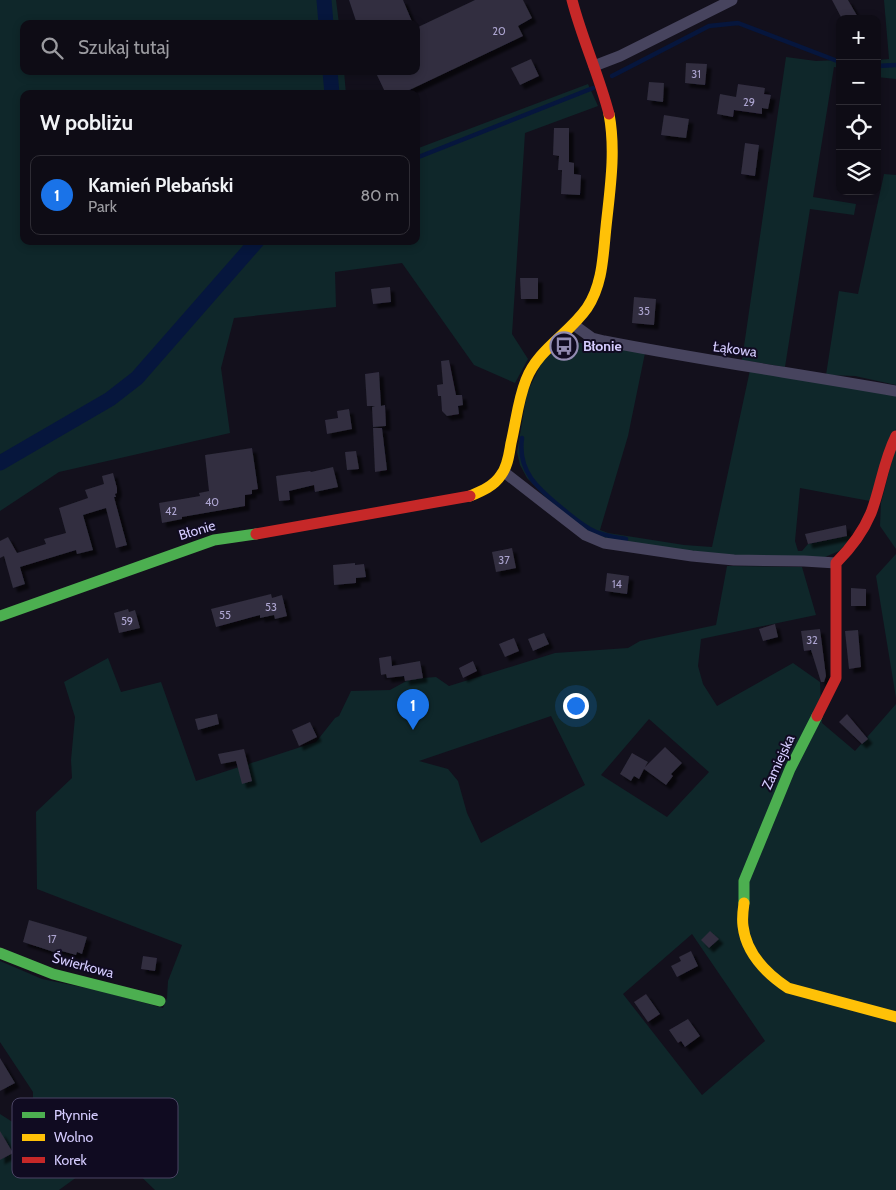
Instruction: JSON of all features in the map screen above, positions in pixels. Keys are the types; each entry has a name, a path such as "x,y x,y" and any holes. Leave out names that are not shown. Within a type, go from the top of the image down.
{"street":[{"path":"572,0 577,24 594,66 610,115 612,167 601,267 593,298 574,325 539,358 526,378 509,459 504,472 585,535 604,543 734,560 836,563 850,549 864,527 887,454 896,436"},
{"path":"594,66 620,56 732,0"},
{"name":"Łąkowa","path":"574,325 592,338 604,341 896,392"},
{"name":"Błonie","path":"0,616 214,540 465,498 487,488 504,472"},
{"name":"Zamiejska","path":"836,563 836,678 790,769 744,881 743,928 753,955 773,978 788,988 896,1017"},
{"name":"Świerkowa","path":"0,953 53,974 160,1001"}],"green space":[{"path":"0,0 336,0 338,20 20,20 20,75 344,75 346,90 20,90 20,245 420,245 420,147 588,84 598,106 525,133 512,334 528,359 515,383 474,365 402,263 335,272 336,307 234,318 221,368 230,433 59,472 0,511"},
{"path":"884,0 896,0 896,79 881,77 881,60 889,59"},
{"path":"786,57 816,61 836,60 813,197 856,204 854,215 810,209 785,367 742,360"},
{"path":"884,174 896,175 896,385 855,376 826,375 839,291 858,294 879,195 881,195"},
{"path":"574,342 645,353 628,436 600,530 608,533 684,545 712,547 750,370 896,395 896,429 870,501 800,488 795,541 798,551 802,551 808,544 848,536 853,538 839,551 825,557 749,558 677,551 603,538 584,529 559,510 527,478 520,465 517,452 527,393 542,362 562,344"},
{"path":"896,444 896,549 880,526 881,503"},
{"path":"896,554 896,698 876,576"},
{"path":"727,566 802,567 816,615 701,639 698,666 703,684 717,706 793,663 820,682 822,723 855,751 896,704 896,1190 155,1190 143,1178 178,1178 178,1098 33,1098 33,1092 0,1042 0,961 42,979 101,991 163,1008 167,998 168,981 182,945 37,889 36,812 72,778 71,760 75,717 64,682 108,658 121,692 161,682 196,781 316,742 335,718 339,716 351,691 390,690 410,679 436,677 449,686 555,653 628,648 640,641 716,625","holes":["551,716 585,785 481,843 467,813 458,781 448,769 419,761","649,719 709,772 667,817 601,775","692,934 765,1041 702,1095 623,994"]},
{"path":"0,1114 12,1122 12,1178 76,1178 59,1190 0,1190"}],"building":[{"path":"349,0 403,0 411,20 356,20"},
{"path":"475,0 523,0 532,18 518,26 523,36 409,90 384,90 377,75 420,75 420,26"},
{"path":"832,0 848,0 857,15 840,15"},
{"path":"531,59 539,76 520,85 511,68"},
{"path":"686,63 707,64 705,85 685,83"},
{"path":"649,82 664,83 663,102 647,100"},
{"path":"738,84 765,88 764,94 771,95 768,109 762,108 762,114 734,110 733,117 717,114 720,94 736,97"},
{"path":"664,115 689,119 686,138 661,135"},
{"path":"554,128 569,128 569,162 574,163 574,174 581,175 580,195 561,194 562,170 558,170 559,156 553,155"},
{"path":"745,143 759,145 755,176 741,174"},
{"path":"520,278 538,278 538,299 521,299"},
{"path":"390,287 391,302 373,304 371,289"},
{"path":"634,297 656,299 654,325 632,323"},
{"path":"449,360 456,395 462,395 463,405 458,406 459,414 447,416 442,411 441,396 438,396 437,385 443,384 441,361"},
{"path":"379,372 381,406 385,405 386,426 373,427 372,407 375,406 367,406 365,374"},
{"path":"349,409 352,429 327,434 325,420 338,418 337,411"},
{"path":"373,428 382,428 387,470 375,472"},
{"path":"252,448 258,489 252,490 252,494 245,495 245,506 182,517 182,519 162,523 159,503 200,496 199,493 209,491 205,455"},
{"path":"356,451 359,469 347,470 345,452"},
{"path":"333,467 338,487 315,492 314,485 289,491 290,500 279,501 276,476 311,472"},
{"path":"113,473 117,488 116,497 114,497 127,545 116,548 106,508 83,515 93,550 77,554 76,550 20,567 25,584 13,588 4,556 0,558 0,541 8,537 17,553 46,544 44,539 66,533 59,508 88,498 85,490 104,484 102,476"},
{"path":"846,525 847,536 808,544 805,534"},
{"path":"512,548 516,568 496,572 492,552"},
{"path":"355,563 355,565 364,564 366,577 356,578 356,583 334,585 333,565"},
{"path":"607,573 629,576 627,594 605,591"},
{"path":"851,588 866,589 866,606 851,606"},
{"path":"271,594 272,598 282,595 287,616 275,619 274,615 260,618 260,615 216,627 211,609"},
{"path":"128,609 129,612 135,610 140,628 119,633 114,613"},
{"path":"775,624 778,637 763,641 759,629"},
{"path":"820,629 826,676 824,682 821,682 811,650 804,651 801,631"},
{"path":"858,630 861,667 849,669 845,631"},
{"path":"544,633 549,644 533,651 528,639"},
{"path":"514,638 519,651 505,657 499,644"},
{"path":"391,656 392,666 420,661 423,678 405,681 404,676 387,678 386,674 381,675 379,658"},
{"path":"473,661 477,671 463,678 459,668"},
{"path":"217,714 219,724 198,730 195,719"},
{"path":"847,714 868,739 862,744 839,722"},
{"path":"310,722 317,737 299,746 292,730"},
{"path":"665,747 682,763 671,774 673,776 666,785 644,769 639,779 634,776 631,781 620,774 632,753 648,762 645,767"},
{"path":"244,749 252,781 242,784 236,761 221,764 218,754"},
{"path":"29,920 87,937 82,954 77,952 76,955 58,950 57,953 23,942"},
{"path":"710,931 719,939 709,948 701,940"},
{"path":"691,951 698,966 677,977 671,966 681,961 679,957"},
{"path":"143,956 157,958 155,971 141,969"},
{"path":"646,994 660,1014 648,1022 634,1002"},
{"path":"688,1019 700,1036 685,1047 681,1041 678,1043 669,1030"},
{"path":"0,1058 15,1083 0,1091"},
{"path":"0,1131 12,1154 0,1160"}],"waterway":[{"path":"324,0 326,20"},
{"path":"612,76 709,26 738,23 836,60"},
{"path":"881,66 896,65"},
{"path":"330,75 332,90"},
{"path":"420,156 593,88"},
{"path":"0,463 110,399 137,378 253,245"},
{"path":"522,438 521,450 523,461 532,480 539,488 583,525 603,535 626,539"}],"traffic: fast":[{"path":"0,616 214,540 256,534"},
{"path":"744,903 744,881 790,769 817,716"},
{"path":"0,953 53,974 160,1001"}],"traffic: slow":[{"path":"470,496 491,485 498,479 505,468 521,395 531,369 546,350 580,317 587,308 596,289 603,259 612,170 609,114"},
{"path":"744,903 743,923 748,945 765,969 780,982 788,988 896,1017"}],"traffic: jam":[{"path":"572,0 609,114"},
{"path":"817,716 836,678 836,563 856,540 868,520 888,455 896,436"},
{"path":"256,534 470,496"}],"place":[{"name":"Błonie","path":"564,346"},
{"name":"Kamień Plebański","path":"413,730"}]}
